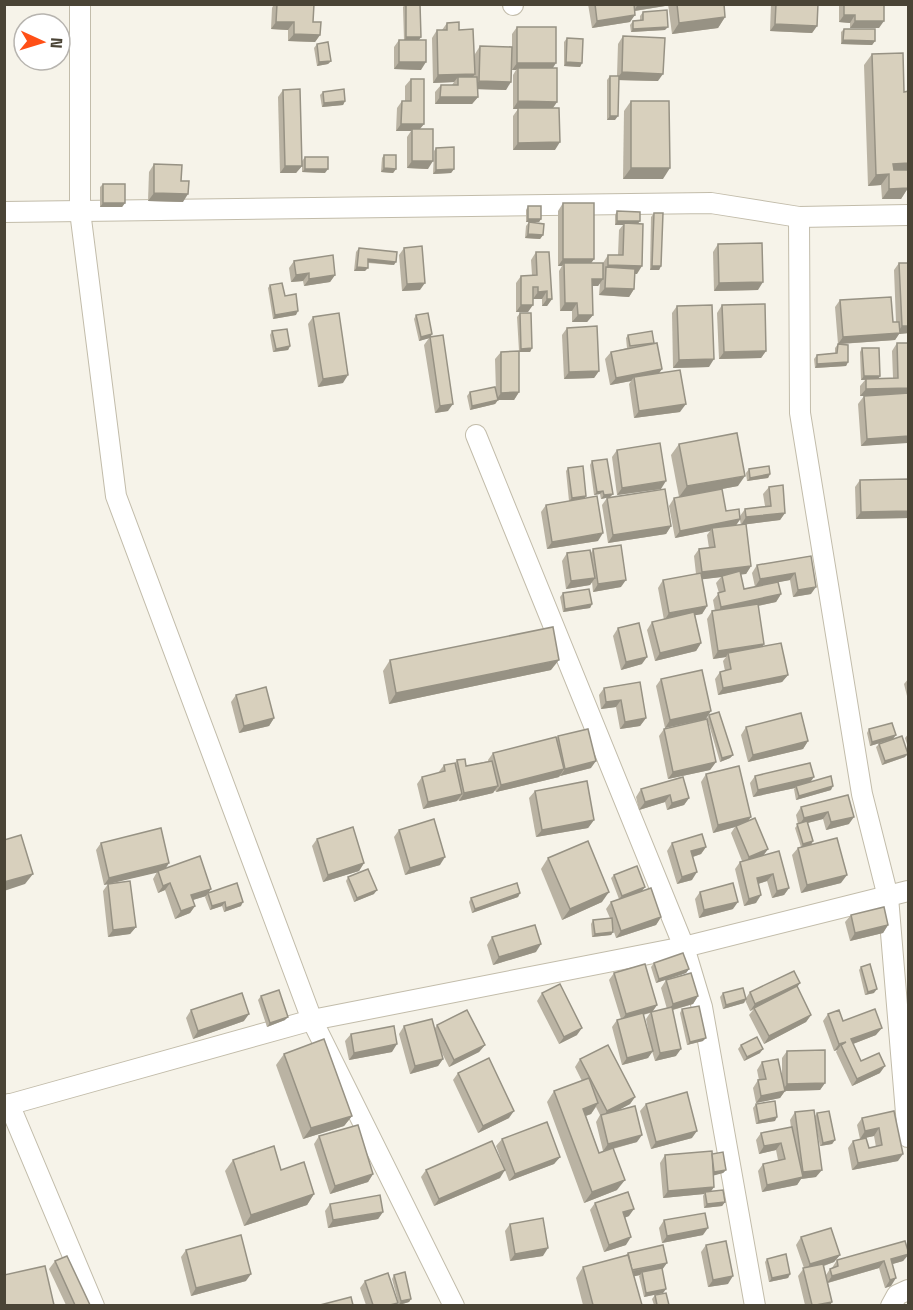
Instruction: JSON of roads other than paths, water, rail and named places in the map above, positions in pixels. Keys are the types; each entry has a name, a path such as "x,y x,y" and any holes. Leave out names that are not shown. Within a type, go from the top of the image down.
{"street":[{"path":"80,4 80,211 116,496 312,1020 454,1305"},
{"path":"4,212 711,203 799,217 909,215"},
{"path":"799,217 800,413 862,794 888,897 909,1137"},
{"path":"476,435 684,947 702,1007 755,1305"},
{"path":"94,1305 7,1105 312,1020 684,947 909,891"},
{"path":"891,1305 897,1295 909,1290"}]}
